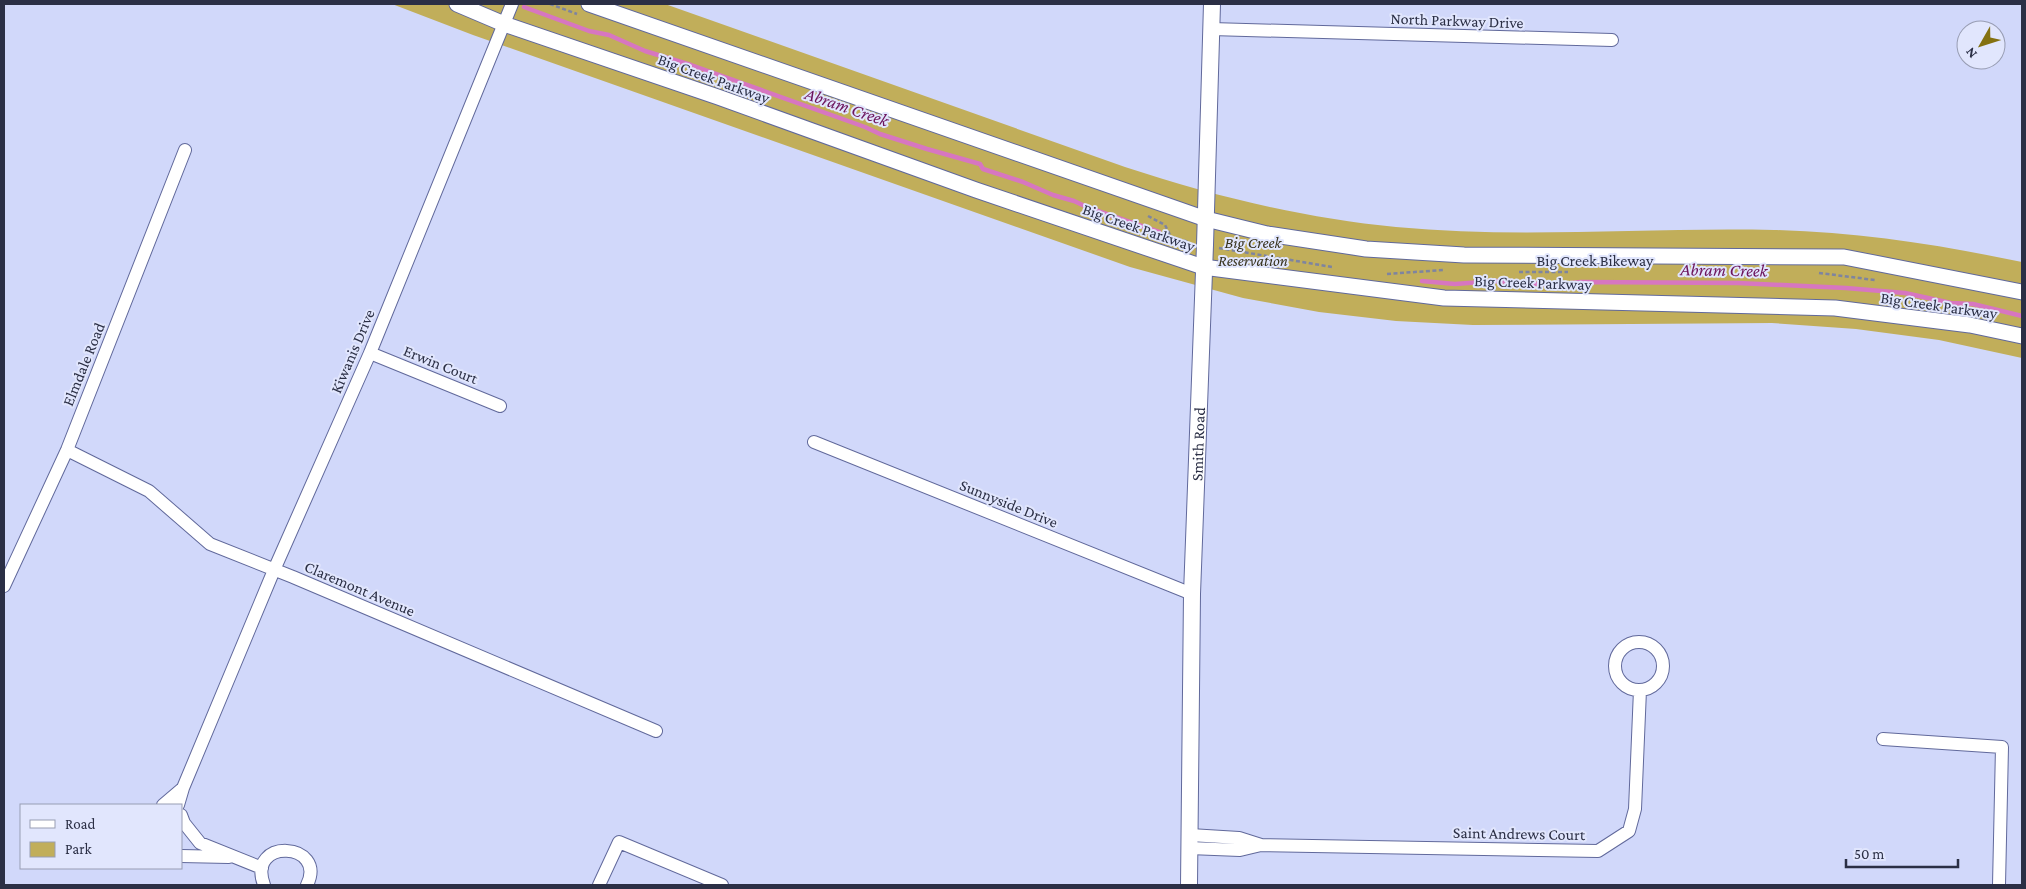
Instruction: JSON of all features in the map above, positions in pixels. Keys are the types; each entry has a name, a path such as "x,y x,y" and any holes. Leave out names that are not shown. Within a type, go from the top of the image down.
{"main road":[{"name":"Smith Road","path":"1189,885 1192,594 1212,4"}],"street":[{"name":"Big Creek Parkway","path":"457,4 504,24 718,97 976,190 1203,267 1444,298 1835,308 1970,325 2022,336"},
{"name":"Kiwanis Drive","path":"178,804 183,788 274,570 370,353 512,4"},
{"name":"Big Creek Parkway","path":"589,4 1206,219 1267,234 1366,249 1474,255 1844,257 2022,292"},
{"name":"North Parkway Drive","path":"1211,29 1612,40"},
{"name":"Elmdale Road","path":"4,586 67,450 185,150"},
{"name":"Erwin Court","path":"370,353 500,406"},
{"name":"Sunnyside Drive","path":"814,442 1192,594"},
{"name":"Claremont Avenue","path":"67,450 149,491 210,544 656,732"},
{"name":"Saint Andrews Court","path":"1190,842 1240,850 1261,845 1598,851 1629,832 1635,809 1640,690"},
{"path":"1883,739 2002,747 2000,885"},
{"path":"164,804 183,788"},
{"path":"182,818 200,843 262,868"},
{"path":"599,885 619,842 722,885"},
{"path":"264,885 262,868 266,860 273,853 282,850 292,850 300,854 307,861 310,870 310,880 307,885"},
{"path":"182,856 235,857"}],"path":[{"path":"1228,250 1341,268"},
{"path":"1379,274 1448,270"},
{"name":"Big Creek Bikeway","path":"1517,272 1574,272"},
{"path":"1693,273 1719,272"},
{"path":"1818,273 1884,281"}],"green space":[{"name":"Big Creek Reservation","path":"392,4 665,4 1158,178 1225,196 1327,218 1396,227 1490,232 1774,230 1837,233 1899,240 2022,262 2022,358 1939,340 1856,329 1772,323 1473,325 1396,321 1319,312 1243,298 1130,267 473,35"}],"waterway":[{"name":"Abram Creek","path":"524,7 589,31 609,35 645,51 691,65 880,134 980,164 983,169 1159,232"},
{"name":"Abram Creek","path":"1422,281 1455,284 1495,281 1554,285 1581,282 1738,283 1846,288 1905,293 1951,303 1973,304 2022,316"}]}
